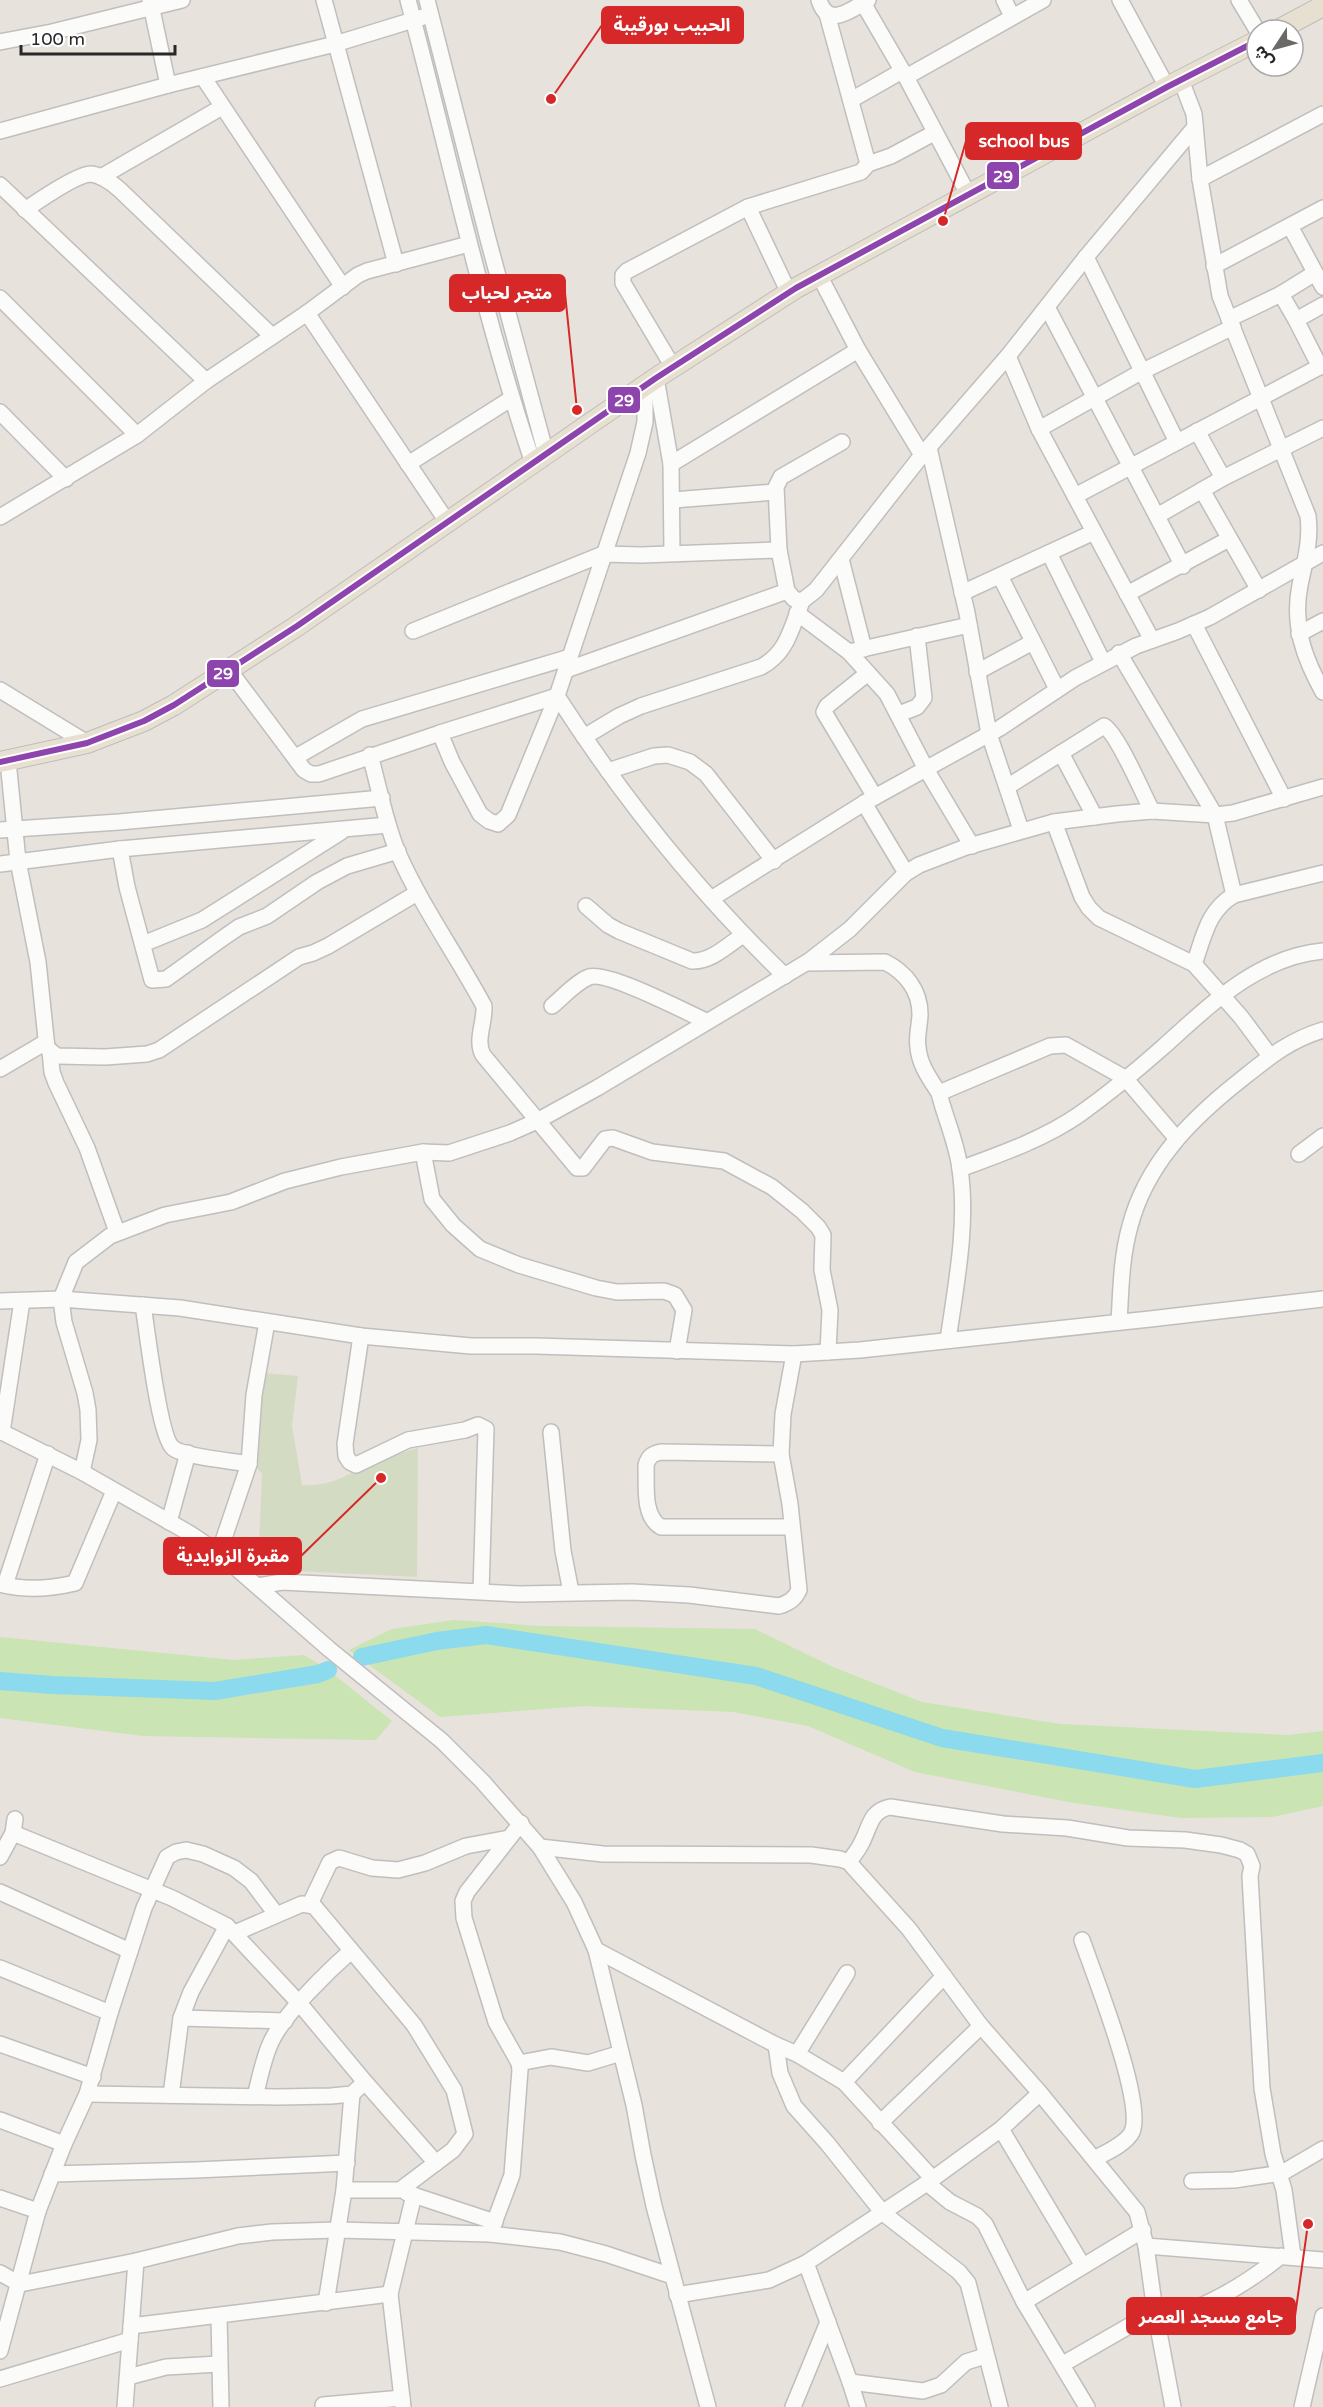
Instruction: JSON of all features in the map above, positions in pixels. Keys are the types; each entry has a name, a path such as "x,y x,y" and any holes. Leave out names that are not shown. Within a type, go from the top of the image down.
{"main road":[{"path":"1300,18 1323,6"},
{"path":"4,761 87,743 144,721 174,705 448,523 650,382 789,293 968,194 1245,47"}],"street":[{"path":"0,42 52,32 151,3 183,0"},
{"path":"324,0 396,264"},
{"path":"408,0 512,398 539,459"},
{"path":"819,0 827,14 868,164"},
{"path":"1004,0 1012,16"},
{"path":"851,100 1043,0"},
{"path":"1120,0 1174,83 1191,101 1200,179 1220,296 1308,516 1310,532 1298,602 1299,634 1304,654 1322,690"},
{"path":"1239,0 1250,18"},
{"path":"827,14 838,16 866,2 968,194"},
{"path":"151,3 168,85"},
{"path":"0,131 168,85 335,44 414,20 429,8 482,217 539,459"},
{"path":"202,77 343,287"},
{"path":"101,177 222,106"},
{"path":"1200,179 1323,114"},
{"path":"584,737 641,706 761,667 779,655 800,607 1195,127"},
{"path":"673,367 622,283 623,275 632,267 748,207 861,172 868,164 891,156 934,133"},
{"path":"25,210 53,191 89,174 101,177 120,190 272,336"},
{"path":"0,185 206,381"},
{"path":"748,207 789,293"},
{"path":"1214,267 1323,208"},
{"path":"1290,226 1323,287"},
{"path":"0,517 137,435 206,381 367,271 470,244"},
{"path":"1086,257 1177,441"},
{"path":"1039,429 1231,323 1316,273"},
{"path":"819,275 858,350 926,452 962,592 989,734 1021,830"},
{"path":"1075,496 1322,366 1281,294"},
{"path":"0,298 137,435"},
{"path":"1296,320 1323,305"},
{"path":"1047,307 1183,566"},
{"path":"307,313 448,523"},
{"path":"671,464 858,350"},
{"path":"1008,356 1039,429 1152,640"},
{"path":"650,382 671,464 672,553"},
{"path":"440,733 452,762 480,814 498,824 508,815 568,664 638,453 650,382"},
{"path":"408,464 512,398"},
{"path":"0,412 66,478"},
{"path":"1157,516 1223,478 1323,428"},
{"path":"1197,431 1223,478"},
{"path":"842,442 777,481 778,550 787,591 800,607 856,651"},
{"path":"1202,490 1259,590"},
{"path":"673,500 776,492"},
{"path":"962,592 1094,532"},
{"path":"1127,594 1183,566 1229,539"},
{"path":"413,631 603,554 641,555 778,550"},
{"path":"1049,553 1103,662"},
{"path":"711,900 869,800 989,734 1103,662 1119,653 1194,624 1323,553"},
{"path":"841,559 856,651 868,674 887,694 899,714 926,770 972,846"},
{"path":"1000,576 1057,689"},
{"path":"296,757 362,719 568,664 787,591"},
{"path":"1299,634 1323,621"},
{"path":"1194,624 1284,799"},
{"path":"856,651 969,625"},
{"path":"899,714 917,707 924,698 917,636"},
{"path":"977,672 1034,642"},
{"path":"1119,653 1215,815 1234,895"},
{"path":"229,670 304,770 311,774 319,774 370,755 556,696"},
{"path":"868,674 827,706 824,716 906,873"},
{"path":"0,690 87,743"},
{"path":"556,696 608,771 711,900 785,976"},
{"path":"1007,787 1101,727 1107,727 1152,811"},
{"path":"1061,753 1095,817"},
{"path":"370,755 388,825 417,893 484,1006 485,1017 479,1047 483,1055 577,1168 583,1168 608,1137 652,1152 718,1159 772,1187 802,1211 823,1235 822,1270 830,1310 828,1352"},
{"path":"608,771 654,756 668,755 690,762 706,774 774,861"},
{"path":"4,761 7,829 18,861 38,962 48,1047 56,1083 87,1148 117,1232"},
{"path":"82,1472 89,1440 89,1417 85,1393 64,1322 61,1299 76,1262 117,1232 165,1215 231,1202 285,1181 341,1167 423,1152 449,1153 510,1133 537,1121 597,1088 806,963 850,929 906,873 972,846 1054,822 1152,811 1215,815 1284,799 1323,787"},
{"path":"7,829 119,822 382,798"},
{"path":"1054,822 1082,897 1094,913 1099,918 1194,964 1222,995 1270,1056"},
{"path":"0,864 120,849 343,831 388,825"},
{"path":"143,944 202,920 343,831"},
{"path":"120,849 127,887 152,980 166,979 231,932 267,916 317,882 358,862 398,851"},
{"path":"1194,964 1213,912 1234,895 1323,873"},
{"path":"48,1047 57,1056 105,1058 147,1054 159,1050 294,960 328,946 417,893"},
{"path":"586,906 608,926 692,961 701,962 709,958 743,935"},
{"path":"960,1169 1064,1124 1125,1078 1222,995 1259,971 1296,956 1323,951"},
{"path":"806,963 885,962 907,977 915,992 920,1012 918,1047 921,1059 926,1074 939,1093 960,1169 961,1231 948,1340"},
{"path":"552,1006 588,977 596,975 620,982 706,1021"},
{"path":"1119,1322 1122,1265 1129,1227 1150,1177 1177,1139 1211,1104 1270,1056 1298,1039 1323,1030"},
{"path":"939,1093 1057,1044 1066,1045 1125,1078 1177,1139"},
{"path":"0,1069 48,1047"},
{"path":"1299,1154 1323,1136"},
{"path":"423,1152 432,1199 461,1233 480,1250 519,1266 596,1288 617,1292 664,1291 675,1295 684,1310 677,1351"},
{"path":"0,1301 61,1299 180,1308 361,1336 471,1346 794,1354 948,1340 1323,1299"},
{"path":"22,1301 1,1432 82,1472 219,1553 329,1649 442,1741 521,1823 540,1847 574,1902 596,1950 634,2105 645,2165 672,2276 708,2407"},
{"path":"143,1305 164,1432 171,1447 188,1453 249,1464"},
{"path":"219,1553 249,1464 254,1395 267,1322"},
{"path":"361,1336 345,1444 346,1456 350,1462 356,1465 408,1440 465,1430 478,1425 486,1430 481,1591"},
{"path":"258,1586 282,1582 520,1594 571,1592 689,1595 779,1606 784,1604 796,1597 799,1590 781,1454 783,1414 794,1354"},
{"path":"551,1432 563,1551 571,1592"},
{"path":"781,1454 661,1452 652,1454 646,1465 649,1514 656,1525 661,1527 791,1527"},
{"path":"169,1522 188,1453"},
{"path":"48,1454 2,1585 52,1589 75,1583 114,1491"},
{"path":"849,1862 863,1842 872,1817 884,1808 890,1807 1004,1824 1067,1828 1128,1838 1185,1840 1230,1847 1247,1854 1252,1866 1250,1876 1254,1983 1261,2077 1278,2174 1284,2190 1287,2256"},
{"path":"493,2228 512,2175 520,2070 519,2063 496,2022 462,1909 467,1892 521,1823"},
{"path":"0,1857 14,1826 231,1930 300,2004 364,2082 436,2163"},
{"path":"310,1904 330,1862 335,1859 344,1859 372,1868 399,1870 425,1863 466,1846 509,1838"},
{"path":"540,1847 603,1854 811,1855 849,1862 909,1929 981,2026 1040,2093 1137,2212 1146,2246 1173,2407"},
{"path":"0,2351 38,2211 87,2094 130,1951 151,1890 167,1857 186,1850 203,1854 234,1868 250,1881 276,1914"},
{"path":"0,1892 130,1951"},
{"path":"171,2095 180,2018 191,1992 231,1930 302,1904 310,1904 336,1929 351,1951 414,2025 458,2099 465,2137 407,2193 404,2233 390,2294 403,2403 323,2405"},
{"path":"1082,1940 1117,2044 1132,2100 1134,2122 1129,2136 1094,2159"},
{"path":"596,1950 797,2054 844,2082 950,2202 977,2216 985,2224 1024,2302 1087,2407"},
{"path":"255,2096 268,2049 285,2021 319,1982 351,1951"},
{"path":"0,1968 110,2013"},
{"path":"797,2054 847,1973"},
{"path":"844,2082 944,1976"},
{"path":"180,2018 285,2021"},
{"path":"880,2123 981,2026"},
{"path":"0,2044 93,2077"},
{"path":"776,2045 780,2073 794,2106 883,2213 965,2277 1000,2407"},
{"path":"519,2063 551,2057 588,2062 621,2053"},
{"path":"326,2302 344,2190 352,2094 364,2082"},
{"path":"677,2295 769,2280 806,2263 930,2181 1001,2129 1040,2093"},
{"path":"87,2094 255,2096 352,2094"},
{"path":"0,2120 64,2145"},
{"path":"1001,2129 1083,2266"},
{"path":"1192,2181 1234,2180 1278,2174 1323,2149"},
{"path":"52,2174 346,2163"},
{"path":"344,2190 407,2193 493,2228 580,2246 672,2276"},
{"path":"0,2198 38,2211"},
{"path":"0,2273 20,2284 136,2261 238,2236 272,2232 337,2230 404,2233 493,2228"},
{"path":"1024,2302 1143,2230"},
{"path":"1146,2246 1323,2259"},
{"path":"1063,2364 1156,2316 1181,2315 1200,2307 1287,2256"},
{"path":"124,2407 136,2261"},
{"path":"806,2263 858,2407"},
{"path":"0,2379 131,2333 219,2316 390,2294"},
{"path":"219,2316 221,2407"},
{"path":"1302,2407 1323,2316"},
{"path":"793,2407 828,2322"},
{"path":"850,2382 923,2391 941,2385 966,2362 985,2356"},
{"path":"128,2377 166,2367 219,2364"}],"green space":[{"path":"263,1373 298,1376 292,1426 302,1485 331,1482 373,1463 418,1448 417,1577 258,1569 262,1474 252,1462"},
{"path":"454,1620 541,1626 755,1629 833,1667 922,1702 1061,1724 1288,1735 1323,1731 1323,1806 1272,1817 1181,1818 1074,1803 915,1772 808,1726 733,1712 584,1706 440,1717 349,1650 392,1629"},
{"path":"0,1637 234,1660 304,1655 328,1670 392,1721 376,1740 143,1736 0,1718"}],"waterway":[{"path":"362,1657 437,1641 486,1635 756,1676 942,1738 1195,1779 1323,1763"},
{"path":"0,1681 215,1691 318,1674 328,1670"}],"transit line":[{"name":"29","path":"0,762 87,743 144,721 174,705 297,626 656,378 796,288 1245,47"}],"place":[{"name":"الحبيب بورقيبة","path":"551,99"},
{"name":"school bus","path":"943,221"},
{"name":"متجر لحباب","path":"577,410"},
{"name":"مقبرة الزوايدية","path":"381,1478"},
{"name":"جامع مسجد العصر","path":"1308,2224"}]}
